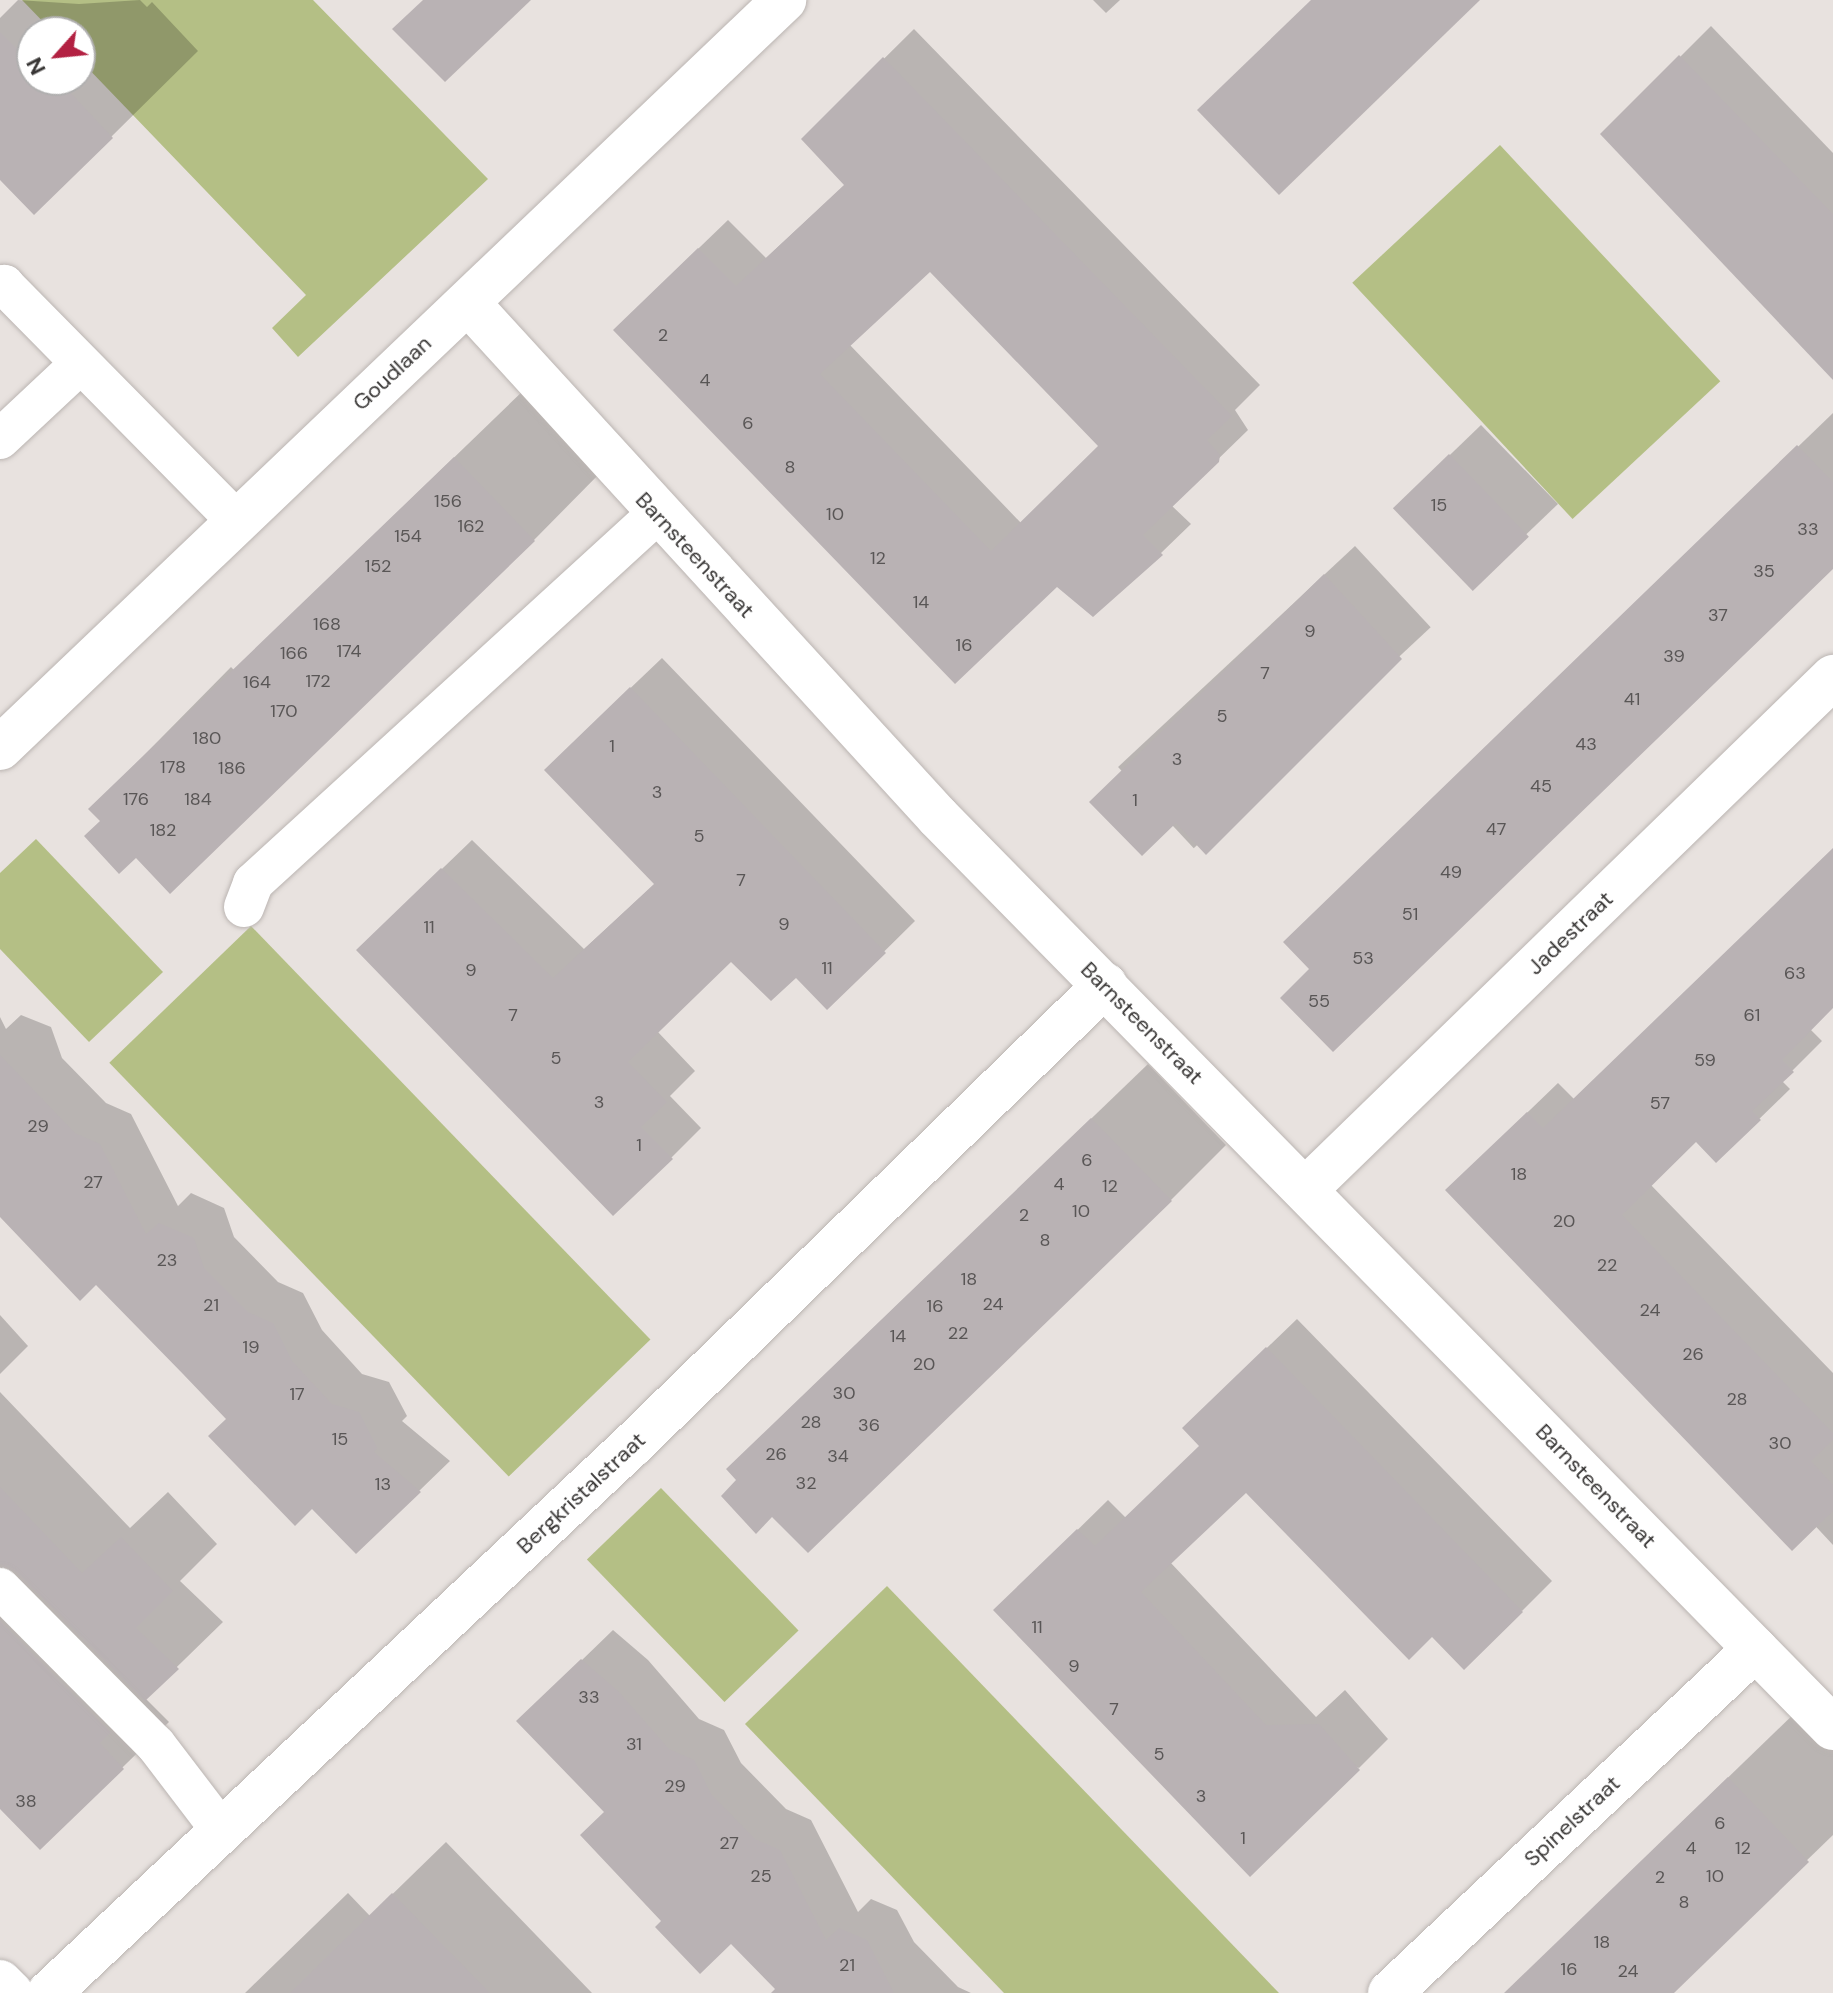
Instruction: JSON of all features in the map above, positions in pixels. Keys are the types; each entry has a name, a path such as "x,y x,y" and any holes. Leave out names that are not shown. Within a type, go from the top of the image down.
{"street":[{"name":"Goudlaan","path":"0,748 784,0"},
{"name":"Barnsteenstraat","path":"468,303 657,514 938,817 1833,1728"},
{"name":"Jadestraat","path":"1306,1189 1833,677"},
{"name":"Bergkristalstraat","path":"49,1993 632,1445 1105,985"},
{"name":"Spinelstraat","path":"1390,1993 1755,1649"},
{"path":"0,1982 11,1993"}],"lane":[{"path":"0,289 4,285 79,365 236,520"},
{"path":"0,439 79,365"},
{"path":"244,907 253,883 657,514"},
{"path":"0,1588 156,1745 220,1829"}],"green space":[{"path":"22,0 313,0 488,179 298,357 272,328 306,295 96,77 96,16 38,16"},
{"path":"1500,145 1720,381 1573,519 1352,283"},
{"path":"36,839 163,972 89,1042 0,949 0,873"},
{"path":"251,926 650,1340 509,1476 109,1063"},
{"path":"661,1488 799,1630 724,1702 587,1560"},
{"path":"887,1586 1279,1993 1004,1993 745,1724"}],"building":[{"path":"423,0 531,0 445,82 392,29"},
{"path":"1311,0 1480,0 1279,195 1197,110"},
{"path":"0,32 16,48 16,96 73,96 113,138 34,215 0,180"},
{"path":"1679,55 1833,214 1833,380 1600,134"},
{"path":"883,57 1232,416 1207,440 1220,455 1219,462 1143,535 1163,555 1093,617 1057,587 955,684 613,330 698,248 736,286 844,185 801,139","holes":["930,272 1098,446 991,551 820,374"]},
{"path":"1797,445 1833,482 1833,569 1333,1052 1280,998 1309,969 1283,942"},
{"path":"1449,454 1529,537 1473,591 1393,508"},
{"path":"454,457 535,541 170,894 136,858 119,874 84,836 100,821 88,809"},
{"path":"1324,574 1402,659 1206,855 1176,823 1142,856 1089,802"},
{"path":"630,687 886,953 827,1010 796,978 771,1001 731,962 628,1062 667,1102 641,1127 673,1159 613,1216 356,950 441,868 553,978 654,884 544,770"},
{"path":"1833,848 1833,1008 1782,1060 1794,1072 1752,1111 1761,1120 1716,1163 1696,1142 1622,1215 1833,1433 1833,1440 1811,1461 1833,1485 1833,1511 1792,1551 1445,1190 1527,1112 1543,1128"},
{"path":"0,1055 75,1133 100,1144 146,1234 159,1223 194,1238 204,1268 248,1312 273,1323 292,1361 332,1404 359,1412 377,1448 374,1452 421,1492 356,1554 312,1509 295,1526 208,1436 226,1419 96,1285 80,1301 0,1217"},
{"path":"1091,1118 1172,1201 808,1553 772,1517 756,1534 721,1496 736,1480 726,1469"},
{"path":"1266,1347 1523,1612 1464,1670 1432,1637 1409,1660 1246,1493 1141,1592 1266,1725 1319,1724 1360,1770 1250,1877 993,1610 1077,1529 1095,1546 1199,1446 1182,1428"},
{"path":"0,1487 82,1573 121,1537 173,1591 136,1628 179,1669 145,1701 16,1572 0,1566"},
{"path":"0,1621 111,1732 100,1743 124,1769 40,1850 0,1809"},
{"path":"581,1659 618,1691 669,1749 694,1760 711,1794 755,1839 780,1850 826,1940 839,1928 867,1940 894,1993 771,1993 775,1989 731,1944 700,1974 655,1927 661,1921 580,1835 604,1812 516,1721"},
{"path":"1728,1777 1809,1862 1674,1993 1504,1993"},
{"path":"392,1893 490,1993 290,1993"}]}
